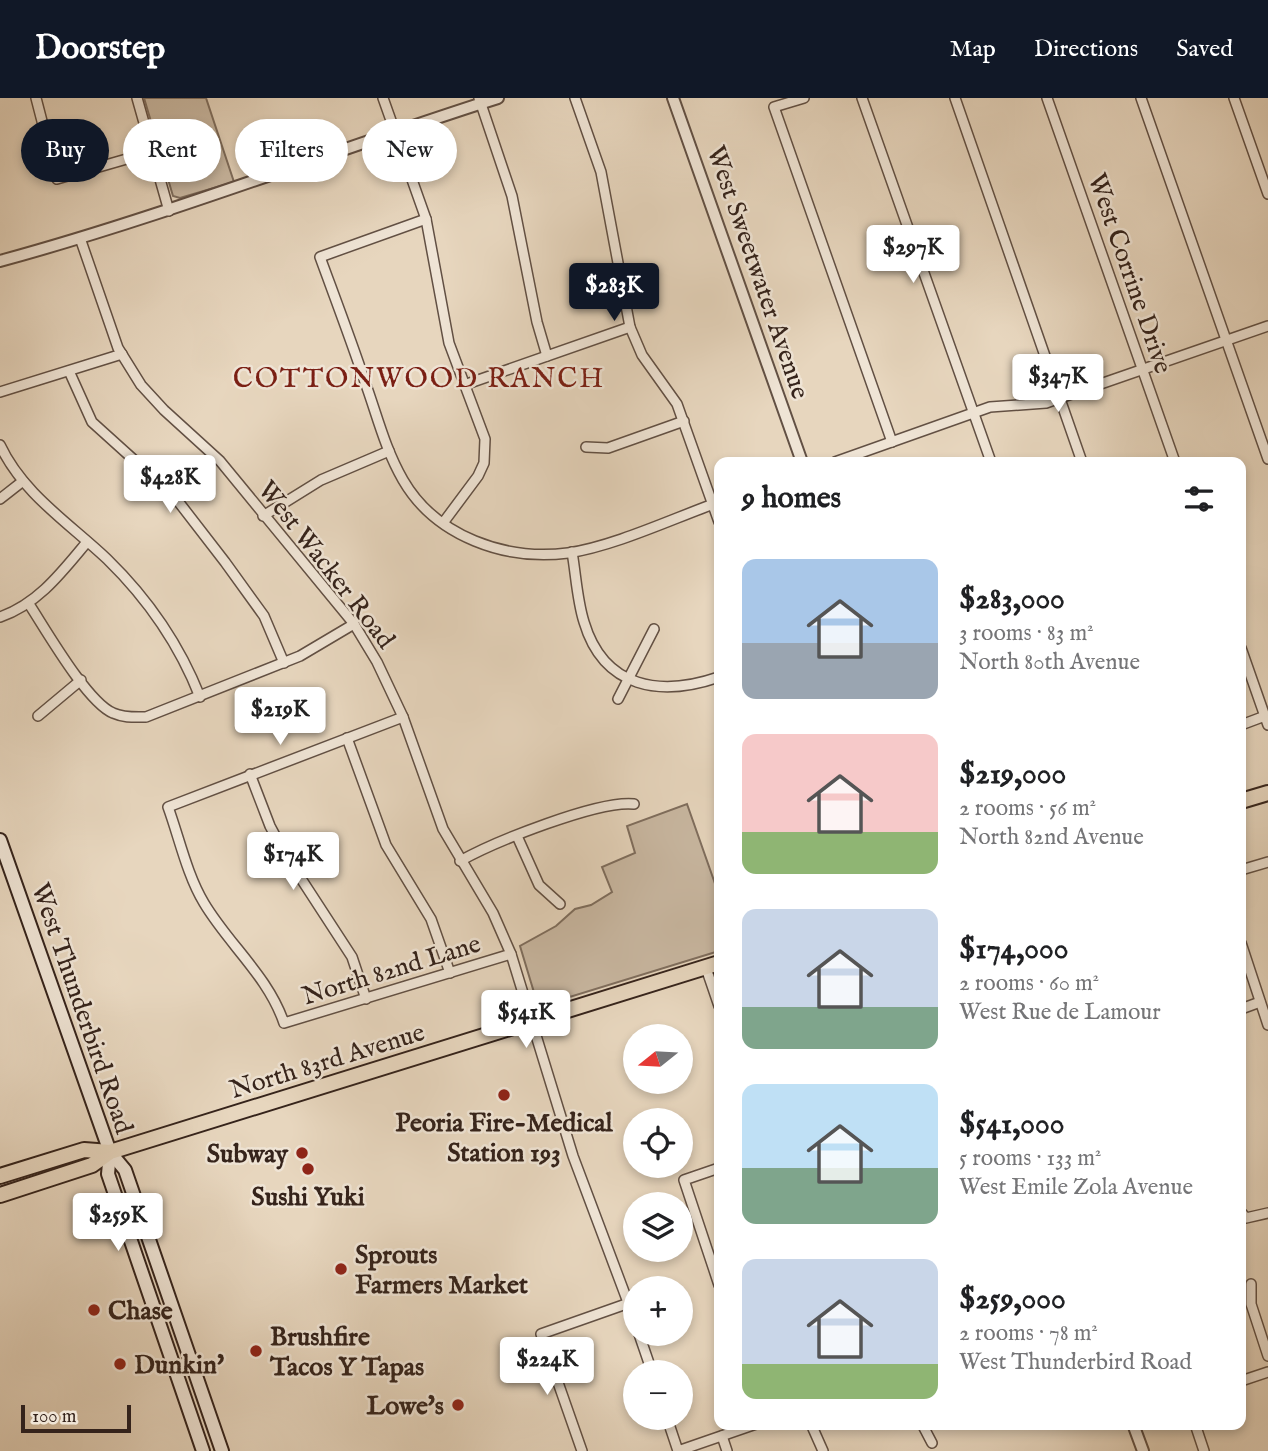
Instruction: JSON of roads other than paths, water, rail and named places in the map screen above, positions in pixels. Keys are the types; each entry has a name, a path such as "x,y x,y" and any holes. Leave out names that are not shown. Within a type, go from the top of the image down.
{"main road":[{"path":"1246,800 1268,793"},
{"name":"West Thunderbird Road","path":"0,840 110,1152 125,1170 222,1451"},
{"name":"North 83rd Avenue","path":"0,1195 92,1165 110,1152 713,966"},
{"name":"North 83rd Avenue","path":"0,1176 83,1150 110,1152"},
{"name":"West Thunderbird Road","path":"110,1152 108,1174 203,1451"}],"street":[{"path":"36,98 57,179 123,160"},
{"path":"137,98 142,119"},
{"path":"383,98 390,119"},
{"path":"427,119 480,101 498,98"},
{"path":"575,98 601,172 630,327 642,355 670,390 714,498"},
{"name":"West Sweetwater Avenue","path":"673,98 800,457"},
{"path":"804,98 774,107 892,442"},
{"path":"862,98 989,457"},
{"path":"955,98 1080,457"},
{"name":"West Corrine Drive","path":"1047,98 1173,457"},
{"path":"1140,98 1268,458"},
{"path":"1234,98 1268,194"},
{"path":"480,101 512,196 537,322 547,356"},
{"path":"0,261 237,189 362,142"},
{"path":"160,182 169,211"},
{"path":"413,182 426,219 449,344 485,439 484,463 473,486 443,523"},
{"path":"426,219 320,257 388,451 412,493 443,523 499,550 530,555 572,552 714,504"},
{"name":"West Wacker Road","path":"79,238 121,354 148,394 220,461 354,624 377,662 403,717 438,818 493,913 511,954 573,1156 623,1287"},
{"path":"849,457 1005,404 1045,402 1060,398 1268,326"},
{"path":"464,385 630,327"},
{"path":"0,392 121,354"},
{"path":"69,370 80,401 92,422 174,496 264,617 284,663"},
{"path":"586,447 608,447 684,421"},
{"path":"0,445 23,481 108,560 171,636 200,697"},
{"path":"263,516 321,480 388,451"},
{"path":"0,499 23,481"},
{"path":"0,617 29,604 54,582 88,542"},
{"path":"572,552 588,633 600,656 628,679 653,687 678,688 714,678"},
{"path":"29,604 96,700 112,713 146,717 284,663 354,624"},
{"path":"618,699 654,629"},
{"path":"1246,663 1266,721 1246,724"},
{"path":"38,716 81,680"},
{"path":"366,999 352,957 285,854 270,826 250,774 403,717"},
{"path":"347,738 386,845 431,919 450,974"},
{"name":"North 82nd Lane","path":"250,774 168,807 201,899 266,983 276,1000 284,1023 511,954"},
{"path":"460,860 517,836 606,805 634,804"},
{"path":"517,836 539,885 561,904"},
{"path":"1246,869 1268,862"},
{"path":"1246,959 1268,1025"},
{"path":"1246,1007 1260,1002"},
{"path":"714,1170 684,1180 714,1270"},
{"path":"1246,1215 1268,1213"},
{"path":"1251,1284 1251,1304 1268,1356"},
{"path":"582,1451 541,1334 623,1305"},
{"path":"1246,1379 1268,1372"},
{"path":"671,1430 678,1451 739,1430"},
{"path":"814,1430 823,1451"},
{"path":"925,1430 932,1443"},
{"path":"1135,1430 1143,1451"},
{"path":"1197,1430 1204,1451"},
{"path":"722,1436 727,1451"}],"place":[{"name":"Peoria Fire-Medical Station 193","path":"504,1095"},
{"name":"Subway","path":"302,1153"},
{"name":"Sushi Yuki","path":"308,1169"},
{"name":"Sprouts Farmers Market","path":"341,1269"},
{"name":"Chase","path":"94,1310"},
{"name":"Brushfire Tacos Y Tapas","path":"256,1351"},
{"name":"Dunkin'","path":"120,1364"},
{"name":"Lowe's","path":"458,1405"}],"district":[{"name":"COTTONWOOD RANCH","path":"419,377"}]}
